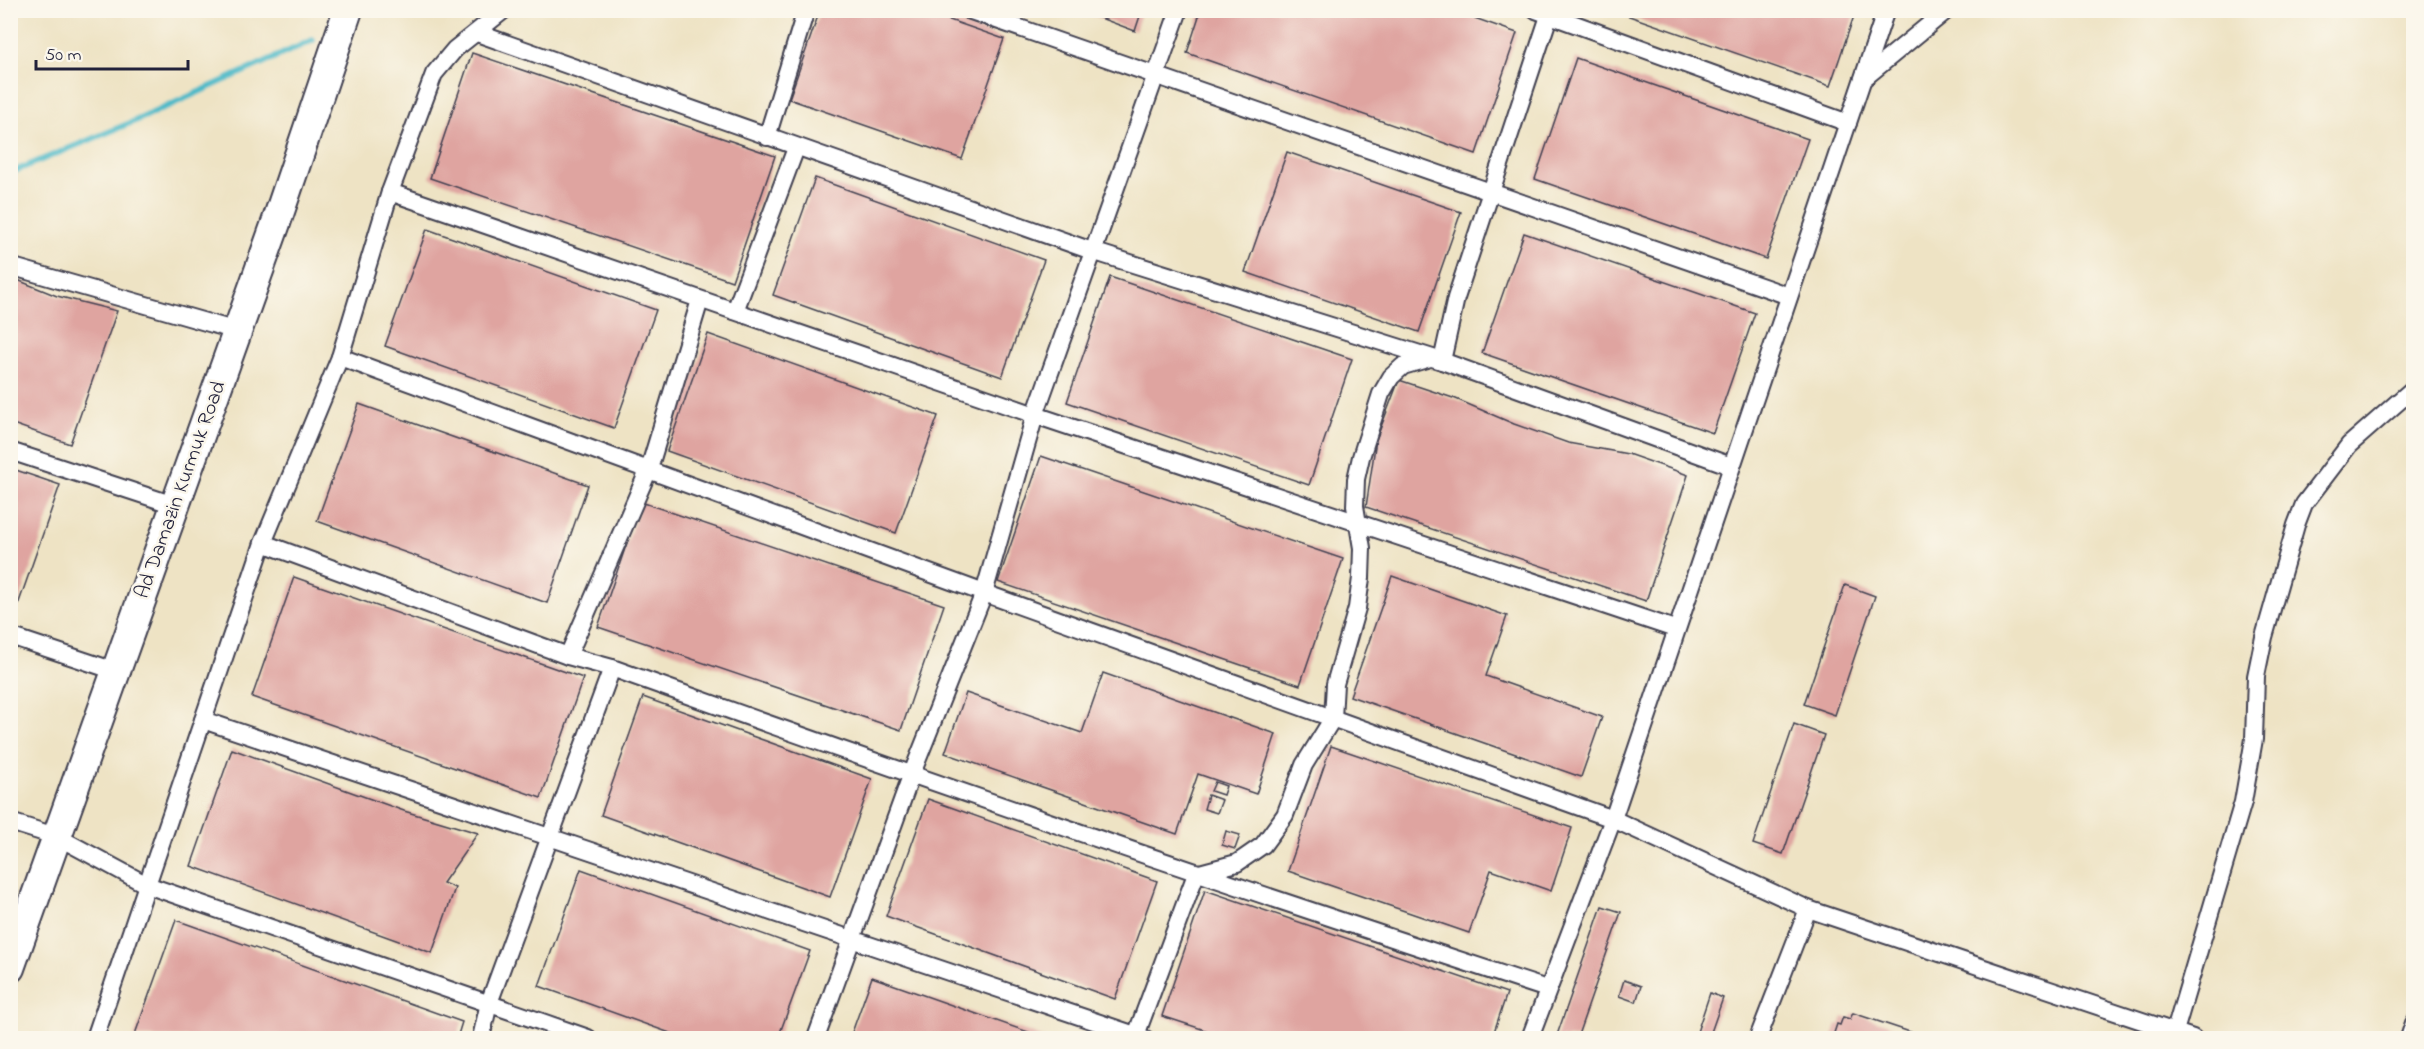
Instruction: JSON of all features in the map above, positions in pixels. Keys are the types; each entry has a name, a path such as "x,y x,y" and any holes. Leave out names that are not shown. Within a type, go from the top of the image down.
{"highway":[{"name":"Ad Damazin Kurmuk Road","path":"11,963 58,837 237,331 342,16"}],"street":[{"path":"95,1038 263,543 340,357 390,192 434,74 454,49 504,10"},
{"path":"767,137 807,10"},
{"path":"969,10 1789,296"},
{"path":"816,1038 911,776 984,593 1035,415 1179,10"},
{"path":"1530,1038 1613,819 1886,10"},
{"path":"1863,80 1947,10"},
{"path":"1436,360 1493,192 1543,13 1848,123"},
{"path":"477,33 1092,251 1436,360 1731,466"},
{"path":"735,311 796,147"},
{"path":"390,192 1035,415 1360,521 1676,629"},
{"path":"10,266 237,331"},
{"path":"568,656 649,470 700,300"},
{"path":"340,357 984,593 1613,819 1808,909 2174,1035 2193,1038"},
{"path":"1196,874 1237,863 1263,845 1285,815 1304,765 1333,718 1335,684 1357,608 1362,548 1360,521 1355,506 1356,479 1381,394 1391,377 1403,366 1436,360"},
{"path":"2174,1035 2243,802 2254,739 2256,676 2264,637 2300,514 2319,482 2349,445 2414,388"},
{"path":"10,451 174,505"},
{"path":"263,543 568,656 612,668 911,776 1196,874 1547,989"},
{"path":"10,636 116,671"},
{"path":"481,1038 489,1003 612,668"},
{"path":"203,720 1138,1038 1196,874"},
{"path":"10,822 58,837 147,885 588,1038"},
{"path":"1758,1038 1808,909"},
{"path":"2409,1038 2414,1023"}],"building":[{"path":"820,10 921,10 1004,39 962,159 789,99"},
{"path":"1079,10 1142,10 1135,31"},
{"path":"1201,10 1452,10 1517,33 1476,154 1187,53"},
{"path":"1612,10 1856,10 1830,86"},
{"path":"472,53 775,156 732,281 430,178"},
{"path":"1576,58 1808,139 1766,259 1535,179"},
{"path":"1287,152 1461,212 1419,332 1245,272"},
{"path":"815,178 1044,260 1002,377 773,295"},
{"path":"427,229 656,310 614,428 385,346"},
{"path":"1524,233 1755,313 1713,433 1482,353"},
{"path":"10,277 57,296 117,311 70,444 10,423"},
{"path":"1110,277 1352,359 1309,485 1067,402"},
{"path":"708,334 938,416 896,533 667,451"},
{"path":"1399,380 1456,399 1514,424 1568,443 1628,454 1688,475 1646,601 1366,507 1376,440"},
{"path":"359,404 588,485 547,603 317,521"},
{"path":"1041,456 1343,559 1300,685 998,582"},
{"path":"10,468 60,485 18,605 10,603"},
{"path":"641,502 944,605 901,730 598,627"},
{"path":"1392,576 1507,616 1486,676 1602,717 1581,777 1350,696"},
{"path":"294,577 583,678 541,798 252,697"},
{"path":"1845,585 1875,596 1835,715 1804,704"},
{"path":"1103,673 1276,734 1256,794 1198,774 1177,834 945,753 966,693 1082,733"},
{"path":"643,697 872,779 830,897 601,815"},
{"path":"1794,724 1824,735 1783,854 1753,844"},
{"path":"1331,746 1572,828 1551,891 1491,870 1469,933 1288,871"},
{"path":"232,749 404,811 478,833 443,883 455,888 432,953 191,866"},
{"path":"1215,782 1226,786 1223,795 1211,791"},
{"path":"1208,795 1222,800 1217,813 1204,809"},
{"path":"928,799 1157,881 1115,999 886,916"},
{"path":"1226,831 1240,835 1235,849 1222,845"},
{"path":"581,869 810,951 778,1038 684,1038 539,986"},
{"path":"1205,890 1507,993 1492,1038 1229,1038 1162,1016"},
{"path":"1602,906 1621,912 1577,1038 1556,1038"},
{"path":"176,920 462,1022 457,1038 134,1037"},
{"path":"872,977 1045,1038 850,1038"},
{"path":"1624,980 1641,986 1636,1002 1619,996"},
{"path":"1710,993 1723,998 1709,1038 1695,1038"},
{"path":"1853,1013 1922,1036 1921,1038 1840,1038 1833,1036 1837,1024 1840,1025 1843,1017 1850,1019"}],"waterway":[{"path":"10,173 135,121 313,40"}]}
